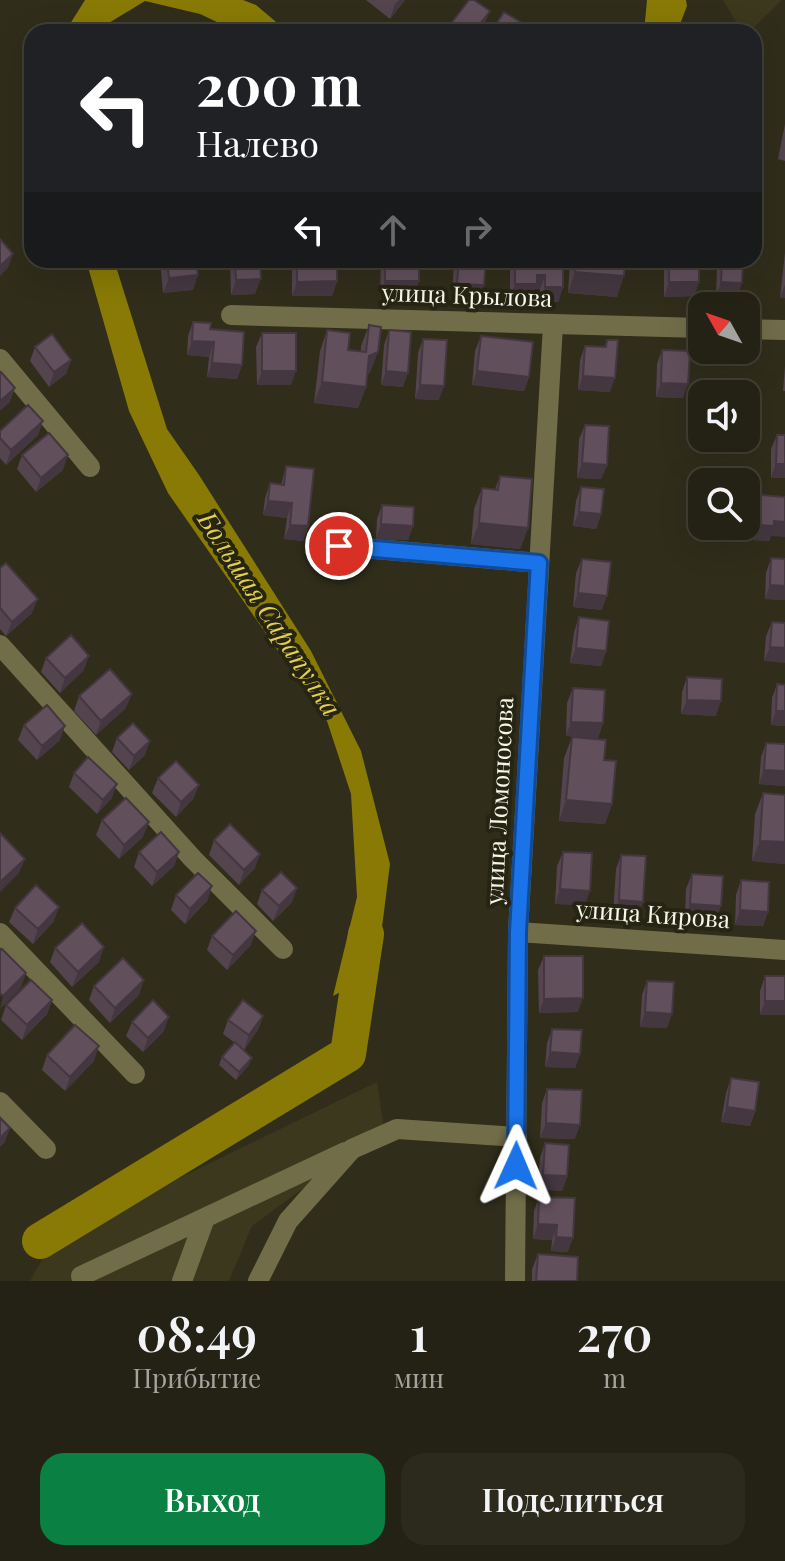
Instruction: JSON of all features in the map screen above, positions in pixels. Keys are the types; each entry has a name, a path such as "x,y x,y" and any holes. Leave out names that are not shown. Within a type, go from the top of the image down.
{"street":[{"name":"улица Крылова","path":"231,315 688,328"},
{"name":"улица Ломоносова","path":"515,1281 518,932 553,325"},
{"path":"760,329 785,330"},
{"path":"0,359 90,467"},
{"path":"339,546 539,563"},
{"path":"0,645 193,859 283,949"},
{"name":"улица Кирова","path":"518,932 785,950"},
{"path":"0,933 135,1074"},
{"path":"0,1102 46,1149"},
{"path":"86,1281 81,1276 397,1129 517,1137"},
{"path":"258,1281 288,1221 352,1149"},
{"path":"182,1281 205,1218"}],"shaded area":[{"path":"723,0 782,0 757,24 737,24"},
{"path":"377,1082 384,1129 252,1226 229,1281 30,1281 54,1239"}],"water":[{"path":"85,0 243,0 256,5 279,24 221,24 200,14 145,1 107,24 70,24"},
{"path":"647,0 686,0 687,6 680,24 645,24"},
{"path":"88,268 117,268 167,429 311,651 361,751 390,864 380,943 358,983 333,996 357,897 351,794 327,721 168,493 129,411"}],"building":[{"path":"469,0 490,11 480,24 451,24"},
{"path":"504,12 522,23 521,24 496,24"},
{"path":"0,239 13,254 0,266"},
{"path":"168,268 197,268 198,275 169,278"},
{"path":"235,268 260,268 261,279 236,280"},
{"path":"297,268 337,268 337,281 297,282"},
{"path":"385,268 419,268 419,281 385,281"},
{"path":"458,268 485,268 484,285 457,284"},
{"path":"515,268 563,268 563,287 545,287 545,275 537,275 537,284 515,284"},
{"path":"575,268 624,268 624,276 575,272"},
{"path":"669,268 699,268 699,282 669,282"},
{"path":"722,268 743,268 742,283 721,282"},
{"path":"193,322 211,323 210,329 244,332 242,365 212,363 214,342 192,341"},
{"path":"369,325 381,327 378,352 369,356 366,387 322,382 327,330 350,333 348,350 366,352"},
{"path":"389,330 411,332 408,373 386,371"},
{"path":"262,333 296,333 296,371 262,371"},
{"path":"52,334 71,360 54,372 35,347"},
{"path":"481,336 533,342 529,377 477,371"},
{"path":"423,339 447,340 444,386 420,385"},
{"path":"607,340 618,340 615,378 583,376 585,346 606,347"},
{"path":"662,350 688,351 688,384 661,383"},
{"path":"0,373 15,388 0,401"},
{"path":"28,405 43,421 11,450 0,438 0,431"},
{"path":"585,425 609,426 607,465 582,463"},
{"path":"49,433 68,455 41,478 22,455"},
{"path":"777,435 785,435 785,464 776,464"},
{"path":"286,466 314,469 308,526 290,525 292,503 268,501 270,483 284,485"},
{"path":"500,476 532,479 528,528 479,523 482,488 498,490"},
{"path":"581,487 604,489 601,514 579,512"},
{"path":"761,495 785,497 785,522 774,521 774,526 760,525"},
{"path":"382,505 414,507 413,526 381,524"},
{"path":"771,558 785,559 785,586 770,585"},
{"path":"582,559 611,562 607,596 578,593"},
{"path":"6,563 38,599 12,622 0,608 0,568"},
{"path":"579,617 609,621 606,651 576,648"},
{"path":"772,622 785,623 785,648 770,647"},
{"path":"71,635 89,656 65,678 46,658"},
{"path":"110,669 132,694 101,721 79,696"},
{"path":"687,677 722,679 721,701 687,700"},
{"path":"777,684 785,685 785,711 776,711"},
{"path":"573,688 605,690 603,723 571,722"},
{"path":"47,705 65,726 42,746 24,725"},
{"path":"133,723 150,741 134,756 117,738"},
{"path":"572,737 606,740 604,760 616,761 612,804 566,800"},
{"path":"766,743 785,744 785,771 764,770"},
{"path":"88,757 117,784 103,800 74,773"},
{"path":"176,761 199,785 181,802 158,778"},
{"path":"763,793 785,795 785,842 760,841"},
{"path":"126,798 149,822 124,845 102,820"},
{"path":"230,824 260,854 244,870 214,840"},
{"path":"161,832 179,852 157,872 139,852"},
{"path":"0,833 25,859 0,882"},
{"path":"563,852 592,853 590,891 560,889"},
{"path":"621,855 646,856 643,902 619,900"},
{"path":"281,872 297,888 279,906 262,890"},
{"path":"198,873 212,886 190,909 176,895"},
{"path":"692,874 723,876 721,906 690,904"},
{"path":"741,880 769,882 768,912 740,910"},
{"path":"36,885 59,907 38,929 15,908"},
{"path":"236,911 256,931 233,955 212,936"},
{"path":"82,923 104,947 78,972 55,948"},
{"path":"2,949 26,973 3,996 0,993"},
{"path":"544,956 583,956 583,998 544,999"},
{"path":"123,958 144,980 115,1008 94,986"},
{"path":"765,976 785,976 785,1001 765,1001"},
{"path":"31,980 52,1000 27,1025 6,1005"},
{"path":"647,981 674,982 672,1014 645,1012"},
{"path":"153,1000 169,1017 148,1038 132,1022"},
{"path":"243,1000 263,1016 249,1035 228,1020"},
{"path":"75,1025 99,1046 70,1077 47,1055"},
{"path":"552,1029 582,1030 580,1054 550,1052"},
{"path":"235,1042 252,1058 239,1072 222,1057"},
{"path":"731,1078 759,1082 755,1111 727,1107"},
{"path":"547,1089 582,1090 580,1125 546,1123"},
{"path":"0,1118 10,1128 0,1138"},
{"path":"545,1143 569,1145 567,1176 543,1175"},
{"path":"539,1197 575,1198 573,1238 556,1237 557,1225 538,1224"},
{"path":"538,1254 578,1257 577,1281 536,1281"}],"waterway":[{"name":"Большая Сарапулка","path":"40,1241 348,1054 366,934"}],"route":[{"path":"339,546 539,563 518,932 516,1166"}]}
